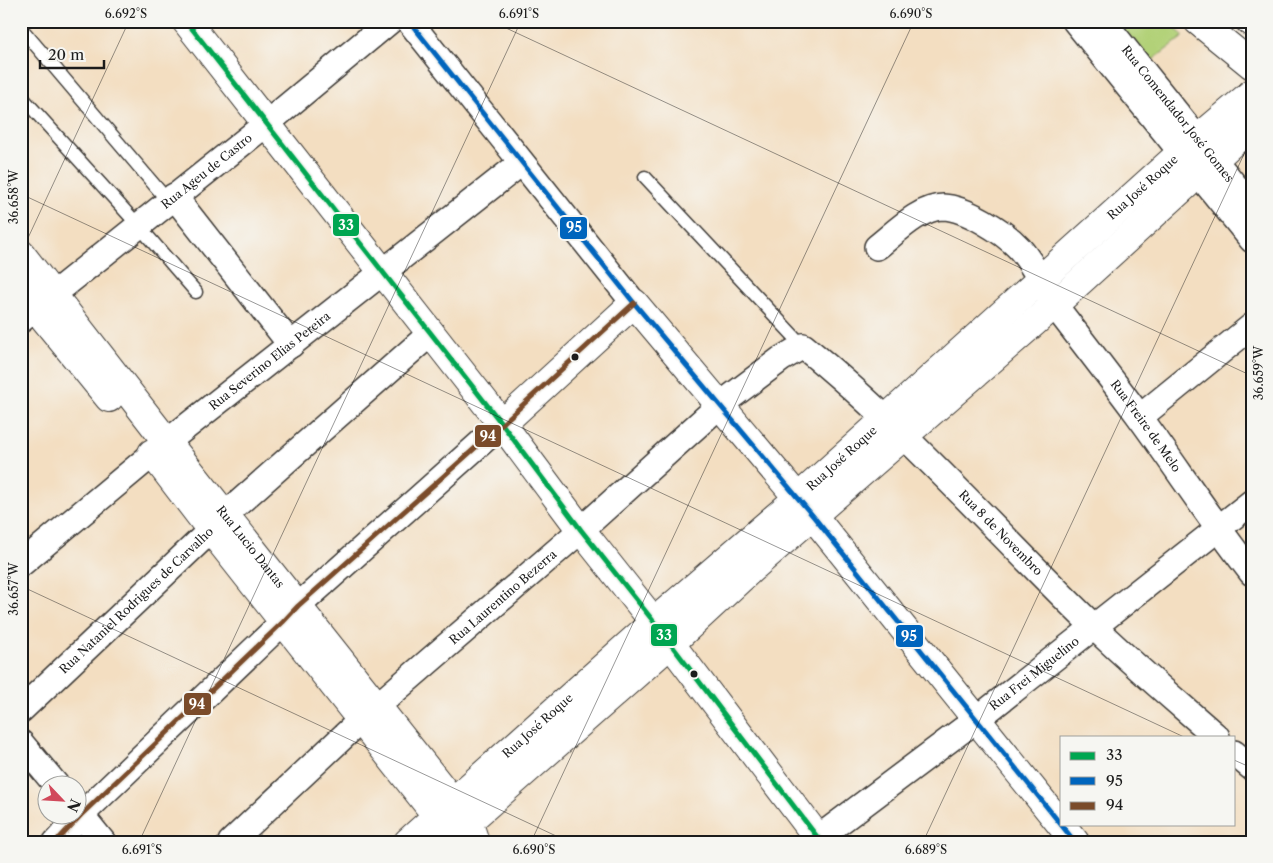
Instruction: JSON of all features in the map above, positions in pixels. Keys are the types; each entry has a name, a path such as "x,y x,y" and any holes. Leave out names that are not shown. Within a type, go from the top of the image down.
{"street":[{"path":"186,21 502,424 581,530 654,622 817,840"},
{"name":"Rua Ageu de Castro","path":"33,303 138,225 266,124 390,21"},
{"path":"409,21 634,303 805,507 1060,823"},
{"name":"Rua Comendador José Gomes","path":"1075,21 1198,156 1252,207"},
{"name":"Rua Comendador José Gomes","path":"1103,21 1198,156 1252,240"},
{"path":"1198,21 1252,65"},
{"path":"1248,21 1252,24"},
{"name":"Rua José Roque","path":"408,842 456,828 654,622 805,507 895,428 1054,304 1198,156 1252,94"},
{"name":"Rua José Roque","path":"895,428 1041,278 1198,156 1252,125"},
{"name":"Rua Severino Elias Pereira","path":"21,564 161,448 521,163"},
{"path":"171,199 291,345"},
{"name":"Rua Freire de Melo","path":"877,247 921,213 932,208 946,207 986,223 1004,234 1027,257 1041,278 1054,304 1140,417 1217,528 1252,572"},
{"name":"Rua Lucio Dantas","path":"21,254 33,303 161,448 370,712 456,828"},
{"path":"88,805 291,614 634,303"},
{"path":"1140,417 1252,326"},
{"name":"Rua Nataniel Rodrigues de Carvalho","path":"21,710 218,522 431,333"},
{"name":"Rua Laurentino Bezerra","path":"231,842 370,712 581,530 720,405 781,359 803,346"},
{"name":"Rua 8 de Novembro","path":"803,346 836,373 895,428 1093,626 1216,736"},
{"name":"Rua Frei Miguelino","path":"817,840 977,719 1252,502"},
{"name":"Rua José Roque","path":"540,740 670,644 750,570 805,507"},
{"path":"21,743 49,776"},
{"path":"1236,755 1252,768"},
{"path":"88,824 103,842"},
{"path":"56,842 69,826"},
{"path":"1062,826 1075,842"}],"lane":[{"path":"21,28 171,199"},
{"path":"21,96 196,292"},
{"path":"646,177 803,346"}],"green space":[{"path":"1108,21 1166,21 1184,36 1145,66"}],"transit line":[{"name":"33","path":"186,21 502,424 581,530 654,622 821,842"},
{"name":"95","path":"409,21 634,303 813,516 1060,823"},
{"name":"94","path":"56,842 81,815 298,606 634,303"},
{"name":"95","path":"1062,826 1075,842"}]}
